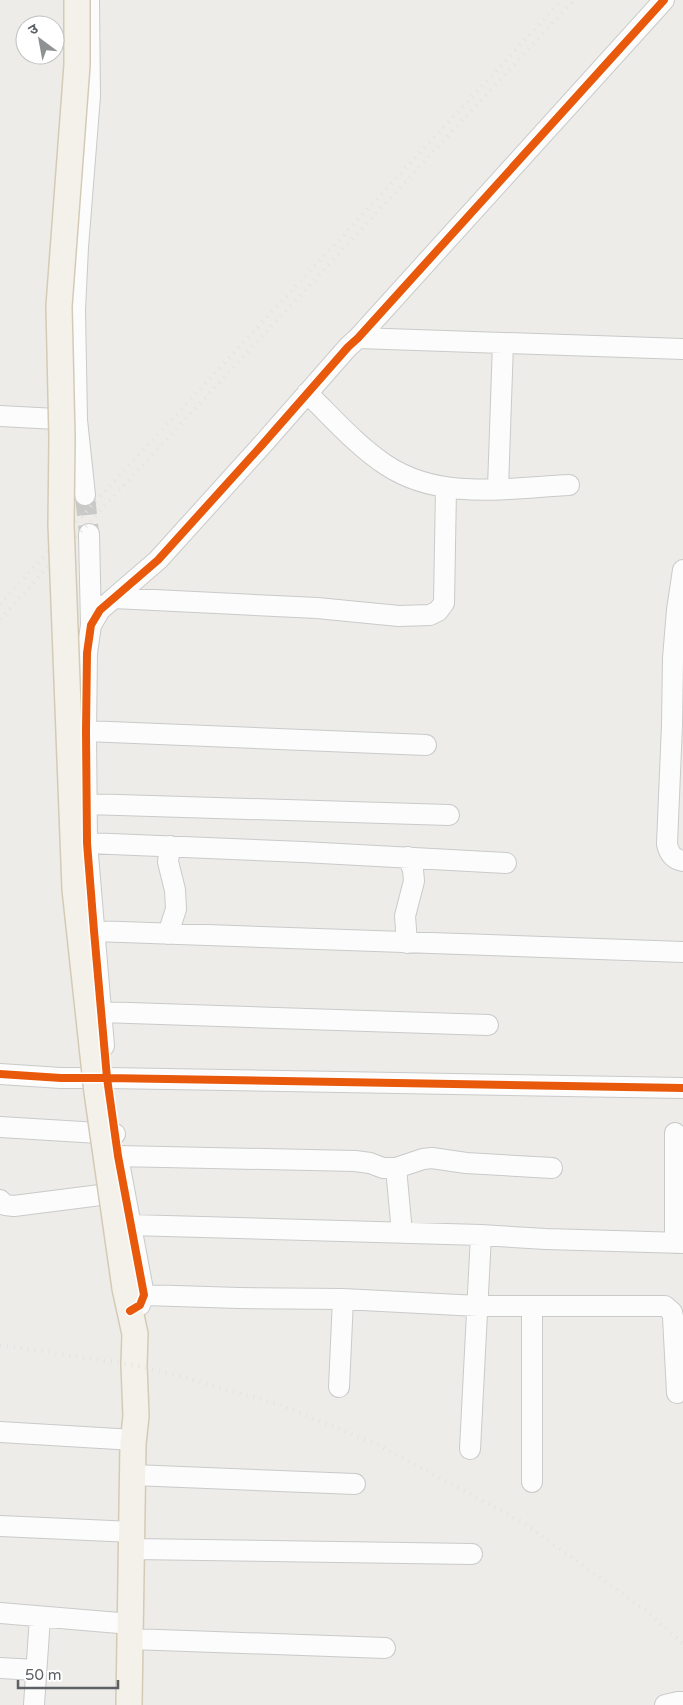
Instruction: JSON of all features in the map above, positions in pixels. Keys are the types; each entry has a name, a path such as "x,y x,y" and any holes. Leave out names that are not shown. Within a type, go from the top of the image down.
{"main road":[{"path":"77,0 77,65 59,306 62,554 75,889 97,1092 133,1298 136,1416 133,1475 129,1705"}],"street":[{"path":"85,495 77,420 75,310 90,96 90,0"},
{"path":"91,625 100,610 158,560 348,347 664,0"},
{"path":"358,338 683,349"},
{"path":"498,488 503,343"},
{"path":"307,394 359,443 387,466 418,482 446,488 569,485"},
{"path":"0,416 77,420"},
{"path":"114,598 318,608 399,616 430,615 438,611 444,603 446,488"},
{"path":"89,534 91,625 87,653 87,843 107,1078 130,1225 133,1298 343,1300 478,1306 665,1306 669,1308 673,1317 678,1394"},
{"path":"683,570 673,658 667,844 669,852 674,858 683,861"},
{"path":"86,731 426,745"},
{"path":"87,804 450,815"},
{"path":"87,843 506,863"},
{"path":"168,934 176,909 175,890 168,862 170,846"},
{"path":"407,942 405,916 414,881 413,870 408,857"},
{"path":"94,931 683,952"},
{"path":"101,1012 488,1025"},
{"path":"0,1074 61,1078 683,1088"},
{"path":"0,1127 115,1134"},
{"path":"130,1225 482,1235 679,1243 675,1133"},
{"path":"118,1156 355,1161 370,1163 383,1168 396,1168 432,1158 466,1163 552,1168"},
{"path":"396,1168 402,1233"},
{"path":"0,1200 5,1205 14,1206 124,1192"},
{"path":"470,1449 482,1235"},
{"path":"339,1387 343,1300"},
{"path":"532,1306 532,1482"},
{"path":"0,1432 134,1440"},
{"path":"133,1475 355,1484"},
{"path":"0,1526 133,1541 472,1554"},
{"path":"0,1613 40,1616 131,1632 386,1648"},
{"path":"34,1705 40,1616"},
{"path":"0,1668 36,1670"},
{"path":"665,1705 683,1702"}],"tunnel":[{"path":"85,495 89,534"}],"railway":[{"path":"0,604 562,0"},
{"path":"0,619 574,0"},
{"path":"0,1345 134,1365 183,1377 278,1404 378,1445 524,1523 645,1610 683,1644"}],"cycle path":[{"path":"130,1311 140,1305 144,1295 118,1156 107,1078 87,843 87,653 91,625 100,610 158,560 348,347 664,0"},
{"path":"0,1074 61,1078 683,1088"}]}
